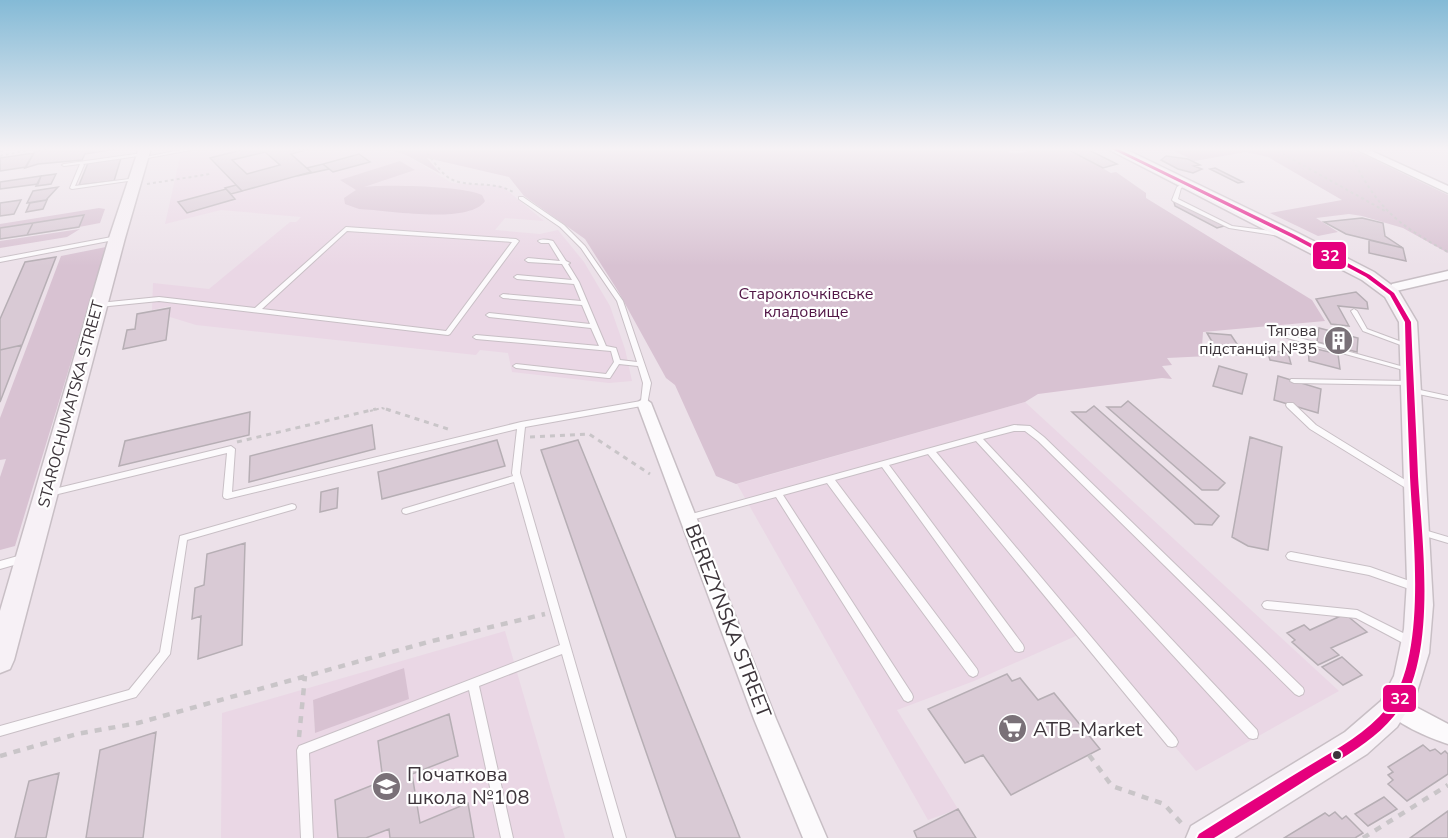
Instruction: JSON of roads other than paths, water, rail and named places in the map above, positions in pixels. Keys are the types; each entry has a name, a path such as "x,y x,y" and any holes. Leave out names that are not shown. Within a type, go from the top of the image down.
{"main road":[{"name":"STAROCHUMATSKA STREET","path":"0,660 117,238 137,187"},
{"path":"1192,187 1349,260 1396,287 1412,307 1414,314 1408,322"},
{"path":"1195,834 1356,743 1378,725 1395,705 1409,676 1416,645 1419,589 1408,322 1396,299 1386,288 1296,237"}],"street":[{"path":"1396,287 1448,275"},
{"name":"BEREZYNSKA STREET","path":"644,404 765,718 815,838"},
{"path":"1395,705 1433,729 1448,734"}],"lane":[{"path":"46,494 231,449 227,496 521,425 644,404 647,383 620,301 583,247 562,226 521,198"},
{"path":"99,305 159,299 256,311 448,333 516,241 346,229 256,311"},
{"path":"0,260 117,238"},
{"path":"541,241 551,242 567,263 603,348"},
{"path":"528,260 567,263"},
{"path":"517,277 576,282"},
{"path":"503,296 585,303"},
{"path":"1354,311 1365,330 1409,346"},
{"path":"489,315 594,326"},
{"path":"1282,335 1411,381 1448,398"},
{"path":"476,337 603,348 614,350 617,362 608,376 516,366"},
{"path":"617,362 640,364"},
{"path":"1294,381 1411,381"},
{"path":"1290,405 1313,427 1415,490"},
{"path":"521,425 517,478 620,838"},
{"path":"688,518 1014,428 1027,428 1041,439 1299,692"},
{"path":"977,438 1253,734"},
{"path":"930,451 1172,742"},
{"path":"884,464 1018,648"},
{"path":"406,511 517,478"},
{"path":"829,479 973,672"},
{"path":"778,493 908,698"},
{"path":"0,731 132,694 165,654 183,538 292,507"},
{"path":"1417,531 1448,540"},
{"path":"1290,556 1370,571 1419,589"},
{"path":"0,565 29,557"},
{"path":"1267,605 1357,614 1416,645"},
{"path":"307,838 303,750 565,648"},
{"path":"473,684 507,838"}],"place":[{"name":"Тягова пiдстанцiя №35","path":"1338,340"},
{"name":"ATB-Market","path":"1012,729"},
{"name":"Початкова школа №108","path":"386,786"}],"park label":[{"name":"Староклочківське кладовище","path":"806,303"}]}
